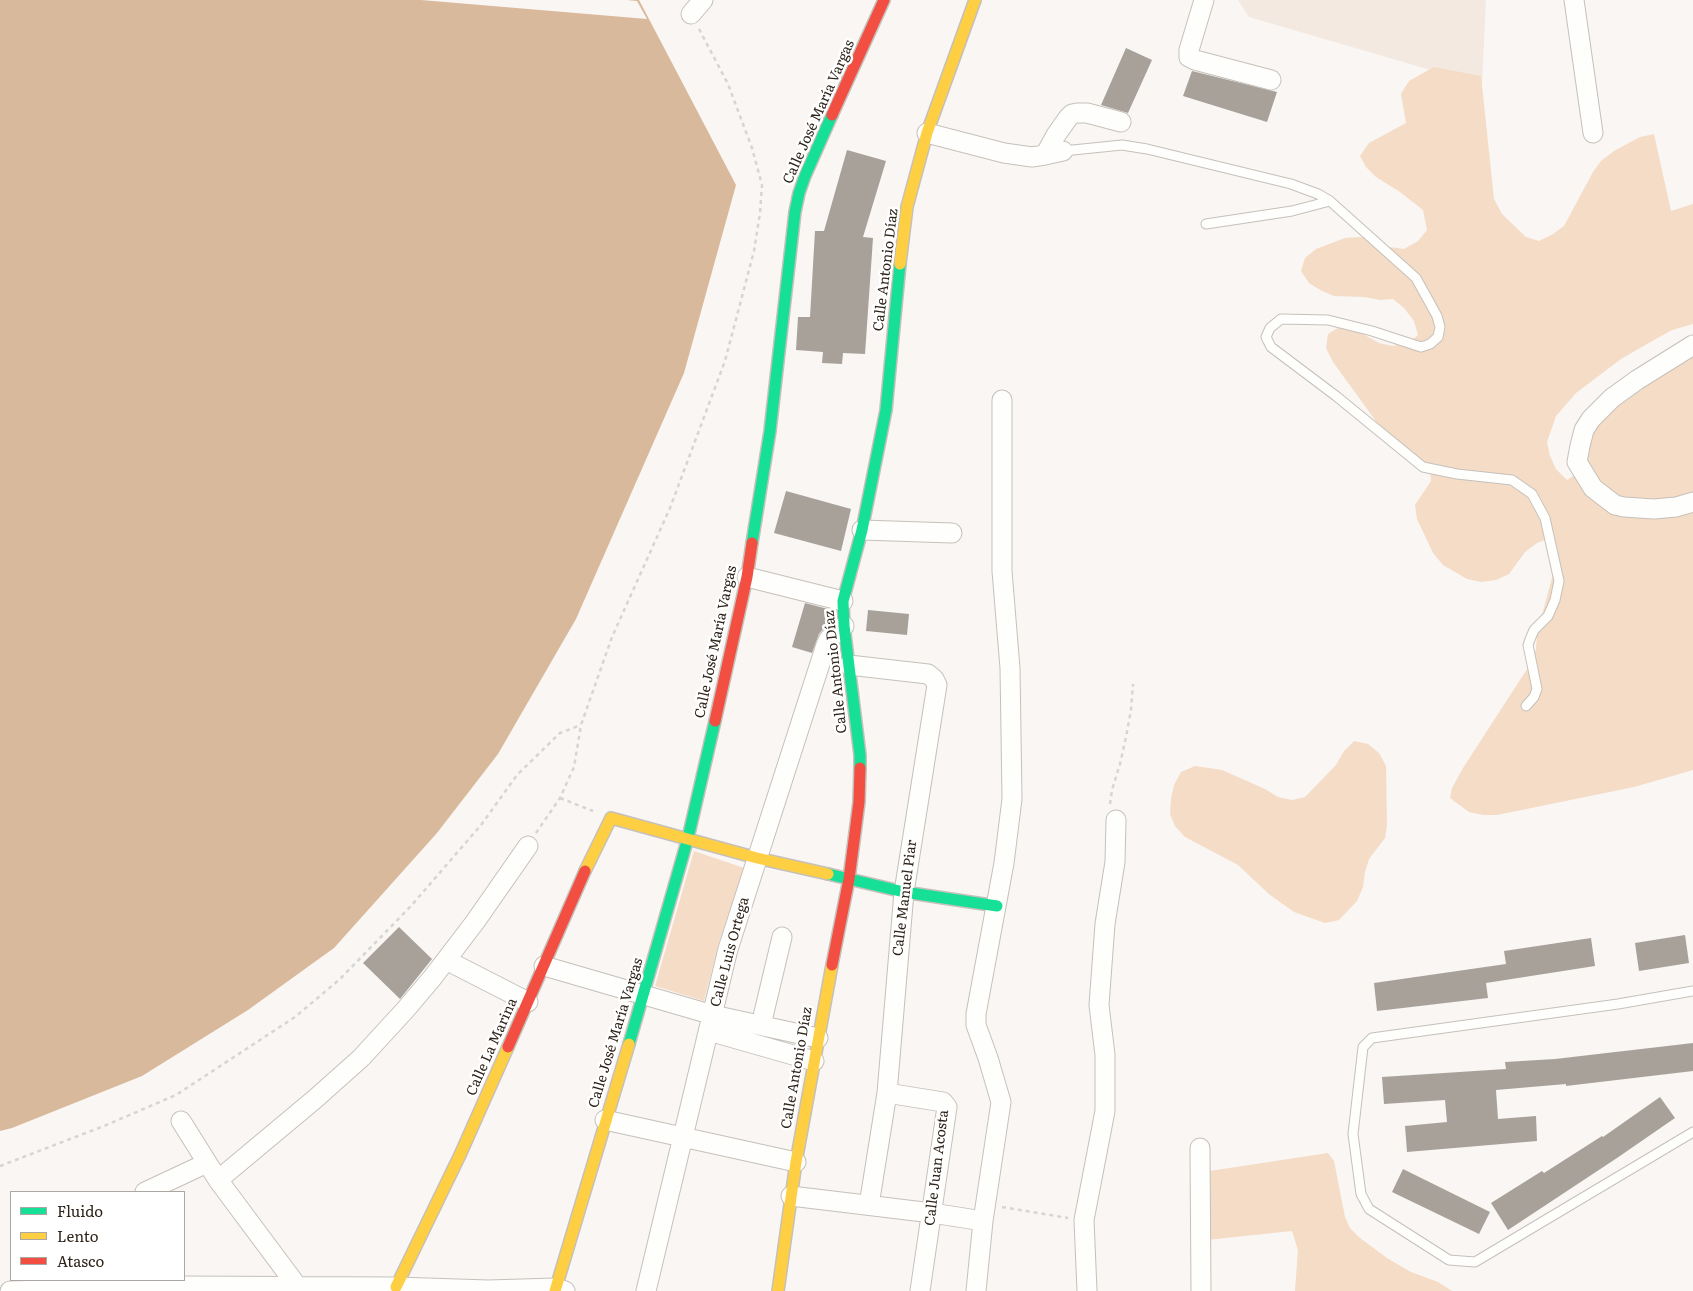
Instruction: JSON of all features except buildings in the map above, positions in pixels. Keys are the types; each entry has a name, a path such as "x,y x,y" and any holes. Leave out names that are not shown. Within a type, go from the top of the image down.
{"street":[{"name":"Calle José María Vargas","path":"559,1290 605,1120 644,994 688,838 747,577 770,431 795,212 805,176 884,0"},
{"name":"Calle Antonio Díaz","path":"778,1291 796,1162 849,879 859,802 860,755 844,626 843,601 862,530 886,410 907,207 927,133 975,0"},
{"path":"1204,0 1189,50 1189,57 1194,60 1270,80"},
{"path":"1574,0 1593,133"},
{"path":"927,133 1004,153 1032,157 1054,153 1056,135 1072,114 1086,113 1121,122"},
{"path":"1693,345 1636,380 1612,398 1598,412 1584,430 1577,462 1593,488 1615,505 1654,509 1676,507 1693,502"},
{"path":"976,1291 984,1213 1001,1102 976,1025 976,1014 997,906 1012,799 1010,668 1002,571 1002,400"},
{"path":"862,530 952,534"},
{"path":"747,577 843,601"},
{"name":"Calle Luis Ortega","path":"646,1291 728,949 826,644 844,626"},
{"name":"Calle Manuel Piar","path":"849,664 928,674 934,678 936,685 904,892 887,1093 869,1205"},
{"path":"610,818 757,858 904,892 997,906"},
{"name":"Calle La Marina","path":"396,1287 460,1155 585,870 610,818"},
{"path":"1087,1291 1084,1220 1105,1111 1105,1055 1099,1005 1104,924 1115,862 1116,820"},
{"path":"218,1180 361,1058 406,1009 446,960 528,846"},
{"path":"761,1025 782,937"},
{"path":"446,960 528,1002"},
{"path":"544,966 644,994 711,1023 814,1061"},
{"path":"711,1023 761,1025 818,1038"},
{"name":"Calle Juan Acosta","path":"887,1093 943,1102 947,1106 920,1291"},
{"path":"605,1120 796,1162"},
{"path":"181,1121 218,1180 296,1286"},
{"path":"1200,1148 1201,1291"},
{"path":"147,1191 207,1163"},
{"path":"791,1196 932,1213 984,1213"},
{"path":"10,1291 177,1286 559,1290"}],"lane":[{"path":"1054,153 1122,145 1148,149 1290,184 1318,194 1330,201 1416,278 1440,327 1438,338 1421,348 1372,331 1328,320 1281,319 1270,328 1266,338 1271,347 1336,396 1423,467 1457,474 1512,480 1532,494 1545,518 1559,581 1556,600 1548,616 1534,630 1530,637 1528,645 1537,689 1534,697 1526,706"},
{"path":"1206,224 1292,210 1330,201"},
{"path":"1693,991 1618,1004 1372,1038 1363,1047 1353,1134 1361,1194 1369,1209 1449,1260 1475,1262 1693,1132"}],"path":[{"path":"528,846 560,798 574,767 581,725 612,637 670,508 725,361 754,251 762,185 752,148 697,7"},
{"path":"1116,820 1110,803 1126,737 1133,684"},
{"path":"0,1166 104,1126 176,1095 294,1017 340,979 412,906 481,825 517,775 560,733 581,725"},
{"path":"560,798 610,818"},
{"path":"984,1213 1084,1220"}],"shaded area":[{"path":"0,0 639,0 736,185 684,373 576,619 498,754 437,833 334,948 248,1010 142,1076 12,1128 0,1131"},
{"path":"1238,0 1486,0 1482,85 1249,17"},
{"path":"1434,67 1481,76 1494,199 1502,214 1526,237 1539,241 1564,226 1593,172 1601,161 1614,151 1640,137 1654,134 1671,211 1693,204 1693,324 1672,330 1621,359 1576,393 1556,416 1547,442 1550,456 1556,469 1567,480 1579,472 1587,442 1609,404 1693,355 1693,770 1634,787 1497,815 1469,812 1450,798 1452,788 1531,663 1536,649 1537,634 1558,549 1550,538 1537,543 1525,552 1509,574 1496,580 1481,582 1467,579 1443,565 1433,553 1417,519 1415,505 1431,481 1430,467 1408,453 1386,435 1333,362 1326,348 1328,334 1341,326 1354,329 1379,343 1392,346 1407,344 1418,335 1414,321 1404,308 1393,299 1380,300 1364,297 1334,296 1309,283 1301,271 1305,258 1316,249 1345,238 1361,237 1375,240 1389,247 1404,249 1418,241 1427,230 1423,210 1400,192 1376,177 1366,167 1360,156 1369,143 1406,123 1401,94 1409,81"},
{"path":"1354,741 1368,744 1379,753 1386,766 1387,825 1385,838 1369,859 1363,887 1357,901 1339,920 1325,923 1294,912 1270,895 1238,865 1185,837 1175,826 1170,814 1171,799 1174,785 1181,772 1195,766 1222,770 1265,789 1278,797 1292,800 1305,797 1336,765 1344,751"},
{"path":"694,851 744,868 719,942 704,1001 655,986"},
{"path":"1328,1153 1334,1161 1345,1217 1350,1228 1387,1258 1411,1272 1438,1282 1452,1291 1295,1291 1298,1250 1292,1231 1207,1240 1203,1172"}],"pier":[{"path":"421,0 627,0 637,1 647,19"}],"traffic: fast":[{"path":"752,543 770,431 795,212 805,176 832,115"},
{"path":"860,768 844,626 843,601 862,530 886,410 900,264"},
{"path":"629,1044 688,838 715,721"},
{"path":"828,874 904,892 997,906"}],"traffic: slow":[{"path":"900,264 907,207 927,133 975,0"},
{"path":"585,871 611,818 757,858 828,874"},
{"path":"778,1291 796,1162 832,965"},
{"path":"555,1291 629,1044"},
{"path":"396,1287 460,1155 508,1047"}],"traffic: jam":[{"path":"832,115 884,0"},
{"path":"715,721 747,577 752,543"},
{"path":"832,965 849,879 859,802 860,768"},
{"path":"508,1047 585,871"}]}
